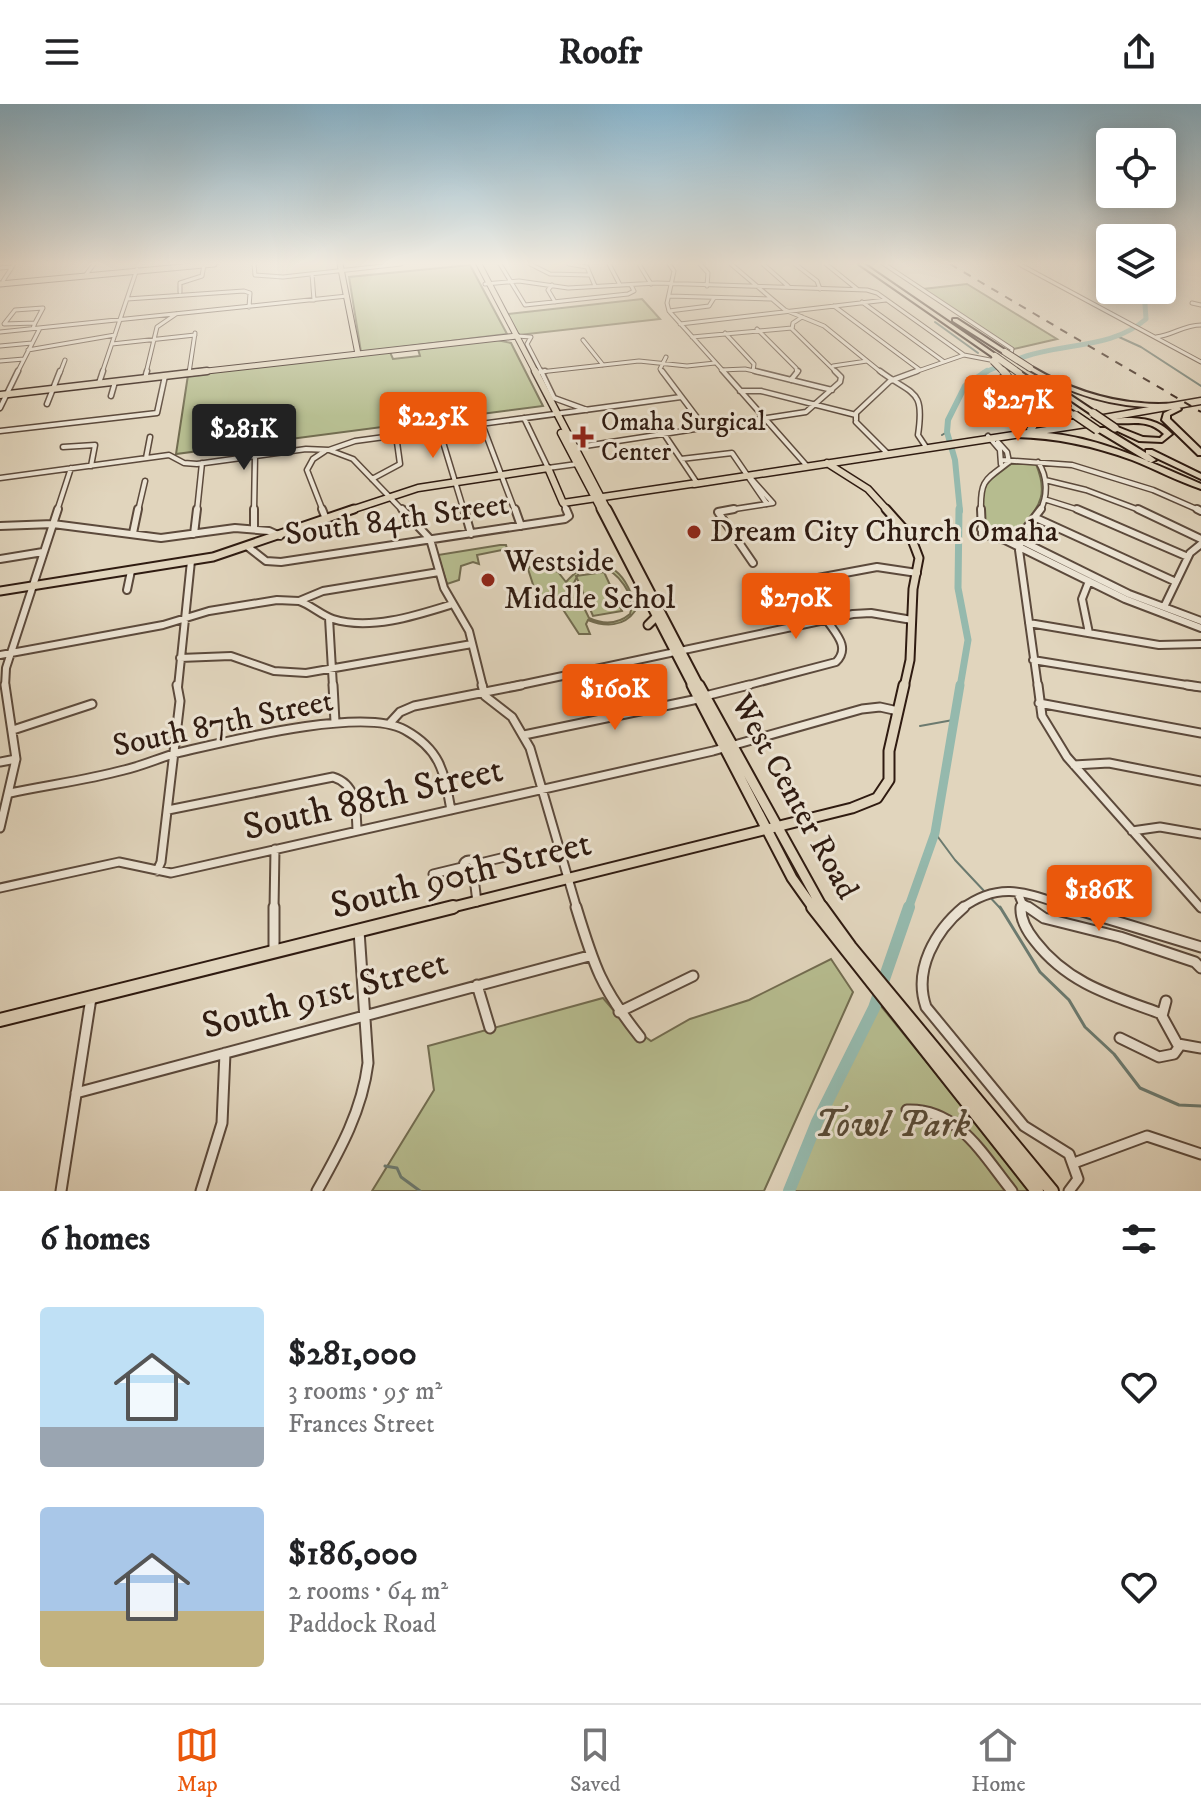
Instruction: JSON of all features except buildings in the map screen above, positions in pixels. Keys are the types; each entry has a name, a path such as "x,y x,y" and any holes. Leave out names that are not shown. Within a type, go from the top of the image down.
{"highway":[{"path":"936,315 999,356 1060,386 1098,399 1142,406 1182,406"},
{"path":"945,315 999,356 1023,411 1033,426 1031,429"},
{"path":"1025,370 1084,418"},
{"path":"1025,370 1084,418"},
{"path":"1107,425 1144,421 1159,425 1168,434 1164,439 1151,441 1107,425 1084,418 1048,404 1035,404 1029,409 1034,416 1048,421 1084,418 1107,425 1147,451 1201,477"},
{"path":"1182,406 1165,417 1201,453"},
{"path":"1023,411 1031,421 1055,429"},
{"path":"1140,414 1177,430"},
{"path":"1107,425 1141,456 1201,485"},
{"path":"1016,435 1058,436 1093,443 1201,485"}],"main road":[{"path":"351,315 358,354"},
{"name":"West Center Road","path":"505,315 554,414 596,488 656,617 678,654"},
{"path":"3,394 517,335"},
{"path":"1107,425 1140,414 1201,403"},
{"path":"990,438 1084,418"},
{"path":"248,547 389,497 455,482 548,468 563,503 1055,429 1084,418"},
{"name":"West Center Road","path":"572,448 577,464 599,499 802,893 1052,1191"},
{"name":"South 90th Street","path":"0,1020 771,829 860,806 877,798 889,780 891,742 910,660 918,553 908,532 865,487 827,463"},
{"path":"596,488 605,494 697,483"},
{"path":"599,499 623,493"},
{"name":"South 84th Street","path":"0,591 191,561 248,547"},
{"path":"648,625 656,617"},
{"name":"West Center Road","path":"911,1026 1037,1191"}],"street":[{"path":"10,315 4,324 10,326 169,315"},
{"path":"0,408 3,394 32,343 40,315"},
{"path":"99,383 123,315"},
{"path":"145,378 158,326 176,315"},
{"path":"672,315 807,466"},
{"path":"680,324 756,315"},
{"path":"796,315 824,326 912,392 920,402 918,435 931,446"},
{"path":"845,315 920,370"},
{"path":"880,315 945,361"},
{"path":"907,315 964,355"},
{"path":"856,419 883,385 893,380 964,355 999,356 1012,349 960,315"},
{"path":"1113,315 1201,362"},
{"path":"792,328 802,317"},
{"path":"1156,337 1171,335 1183,325 1201,325"},
{"path":"0,332 36,326"},
{"path":"572,448 806,412 841,378 833,366 792,328 692,337"},
{"path":"757,329 797,369 791,380"},
{"path":"725,333 754,364 753,371"},
{"path":"112,344 195,334 189,373"},
{"path":"28,350 116,335"},
{"path":"517,335 531,337 526,343 554,398 587,410"},
{"path":"583,340 603,365"},
{"path":"0,346 32,343"},
{"path":"666,357 660,370 705,428"},
{"path":"0,361 24,359"},
{"path":"47,404 65,360"},
{"path":"541,373 639,361 687,366 715,363"},
{"path":"833,366 867,361"},
{"path":"721,370 753,371 832,390"},
{"path":"0,431 157,413 165,376"},
{"path":"111,396 115,382"},
{"path":"740,391 761,391 856,419 887,453"},
{"path":"326,519 307,470 313,459 349,442 681,397"},
{"path":"524,418 548,468 577,464"},
{"path":"482,424 521,526"},
{"path":"439,429 471,534"},
{"path":"664,434 697,483"},
{"path":"372,479 400,464 396,435"},
{"path":"146,458 150,437"},
{"path":"990,438 1007,452 1006,461 980,488 982,534 1019,543 1129,594 1201,621"},
{"path":"63,447 88,444 96,447 91,466"},
{"path":"0,478 174,455 185,463 329,450 349,457 431,541 439,572 466,624 484,692 512,717 524,735 589,956 604,991 640,1037"},
{"path":"681,459 732,453 770,504 718,512 753,563"},
{"path":"254,529 255,456"},
{"path":"1006,461 1072,465 1160,492 1201,511"},
{"path":"1038,462 1045,480 1047,500 1019,543 1039,703 1049,732 1074,765 1201,908"},
{"path":"194,534 202,463"},
{"path":"0,828 16,759 5,682 11,652 71,468"},
{"path":"1045,480 1086,490 1201,542 1188,557 1164,607"},
{"path":"133,533 145,481"},
{"path":"1047,500 1074,508 1188,557"},
{"name":"South 84th Street","path":"248,547 266,561 277,563 569,517 563,503"},
{"path":"1036,518 1146,571 1176,582"},
{"path":"0,526 53,524 161,538 229,529 254,529 280,536"},
{"path":"1019,543 1136,604 1201,628"},
{"path":"0,559 43,552"},
{"path":"157,871 168,810 191,561"},
{"path":"775,586 881,567 917,573"},
{"path":"127,590 131,571"},
{"path":"299,601 323,591 439,572"},
{"path":"1089,581 1082,594 1089,633"},
{"path":"0,655 270,601 299,601 313,606 329,618 365,622 453,604"},
{"path":"451,810 444,772 435,752 414,734 389,724 397,713 408,707 678,654 826,619 865,613 912,620"},
{"path":"329,618 335,722"},
{"path":"524,735 702,698 831,665 842,656 842,642 826,619"},
{"path":"1029,623 1171,646 1201,644"},
{"path":"180,658 231,656 274,671 294,673 331,670 472,644"},
{"path":"1033,660 1201,687"},
{"path":"1039,703 1201,733"},
{"path":"13,730 92,704"},
{"name":"South 88th Street","path":"0,888 119,862 171,873 728,747 865,708 898,711"},
{"name":"South 87th Street","path":"10,793 126,770 174,754 335,722 364,720 389,724"},
{"path":"0,762 16,759"},
{"path":"1074,765 1109,763 1201,781"},
{"path":"168,810 327,777 346,780 354,792 357,831"},
{"path":"1132,831 1160,827 1201,834"},
{"path":"274,952 275,849"},
{"path":"433,874 470,868 505,857"},
{"path":"470,868 477,902"},
{"path":"1069,1191 1078,1179 1074,1163 1063,1149 1040,1139 1024,1126 935,1020 922,996 920,977 934,942 945,925 962,909 997,892 1018,893 1201,947"},
{"path":"1018,893 1022,903 1020,918 1034,943 1085,985 1162,1014 1178,1044 1174,1054 1159,1057 1120,1038"},
{"path":"1022,903 1044,918 1120,937 1190,961 1201,968"},
{"path":"317,1191 362,1100 368,1063 359,931"},
{"path":"1187,943 1190,961"},
{"name":"South 91st Street","path":"76,1093 589,956"},
{"path":"619,1012 693,976"},
{"path":"477,985 490,1028"},
{"path":"61,1191 91,998"},
{"path":"1162,1014 1166,1001"},
{"path":"1178,1044 1201,1048"},
{"path":"201,1191 222,1123 225,1053"},
{"path":"907,1110 927,1109 952,1121 1012,1191"},
{"path":"1074,1163 1147,1136 1201,1154"}],"green space":[{"path":"355,315 497,315 507,334 361,352"},
{"path":"507,315 656,315 660,319 519,335"},
{"path":"962,315 1017,315 1057,339 1014,349"},
{"path":"497,340 511,343 543,406 176,454 188,375 390,352 393,359 420,356 418,349"},
{"path":"1011,464 1036,464 1042,487 1035,511 1016,536 985,526 982,494 986,483"},
{"path":"506,545 507,549 477,555 479,564 473,562 461,566 459,580 447,584 438,555"},
{"path":"536,561 558,572 566,582 582,569 607,566 622,577 634,602 635,611 620,623 601,624 588,620 586,624 590,634 579,634 562,608 540,606 528,569","holes":["600,567 607,569 624,585 631,607 630,614 621,620 600,622 589,618 573,585 579,572"]},
{"path":"604,572 622,611 593,616 576,576"},
{"path":"831,959 853,992 764,1191 372,1191 434,1090 428,1046 603,998 639,1040 644,1036 651,1041 690,1019 749,1000"},
{"name":"Towl Park","path":"877,1001 1031,1191 789,1191 812,1133"}],"waterway":[{"path":"1018,359 1117,336 1146,319 1146,315"},
{"path":"935,322 978,353"},
{"path":"1119,337 1141,347 1201,386"},
{"path":"986,372 997,367"},
{"path":"960,511 955,460 947,432 948,420 965,386 986,372"},
{"path":"942,435 947,432"},
{"path":"959,509 958,588 968,640 960,687"},
{"path":"908,909 935,833 960,685"},
{"path":"920,726 953,720"},
{"path":"935,833 955,860 1001,909"},
{"path":"789,1191 817,1122 874,1008 909,907"},
{"path":"1000,907 1040,972 1069,1000 1085,1027 1114,1054 1140,1088 1179,1105 1201,1106"},
{"path":"385,1166 397,1168 401,1177 420,1191"}],"railway":[{"path":"1036,315 1201,412"}],"place":[{"name":"Omaha Surgical Center","path":"583,437"},
{"name":"Dream City Church Omaha","path":"694,532"},
{"name":"Westside Middle Schol","path":"488,580"}]}
